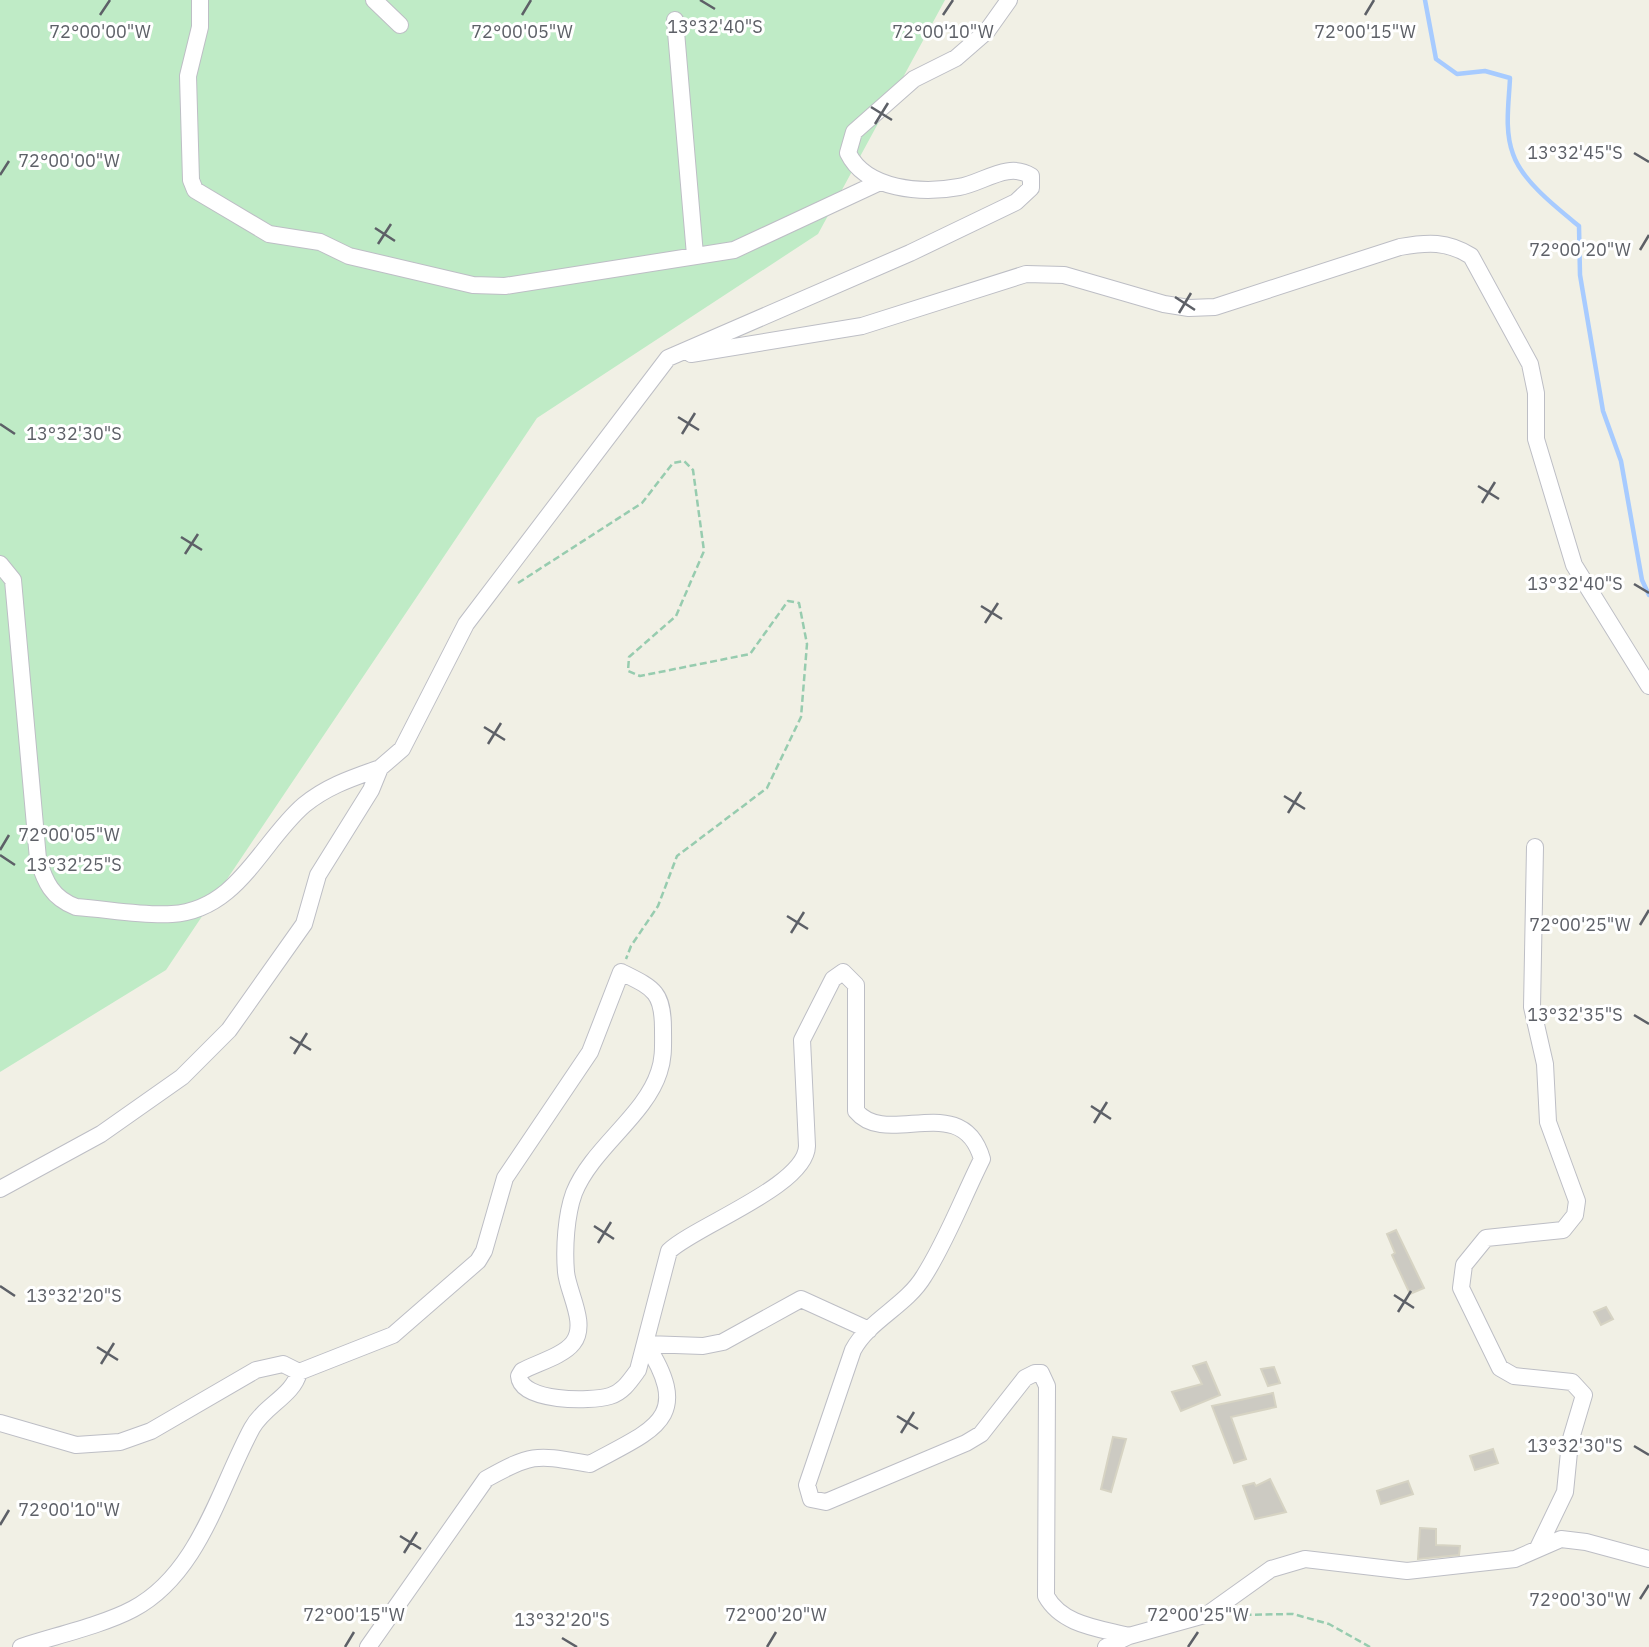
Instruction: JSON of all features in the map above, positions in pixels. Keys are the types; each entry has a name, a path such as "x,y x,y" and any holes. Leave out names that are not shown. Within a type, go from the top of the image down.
{"street":[{"path":"200,0 200,27 188,76 191,180 195,190 269,234 320,242 349,256 488,287 734,250 880,182"},
{"path":"374,0 400,25"},
{"path":"0,564 13,580 38,859 48,886 65,903 76,907 172,914 190,910 241,881 302,807 327,787 380,768 402,749 466,624 668,358 910,253 1016,202 1031,188 1031,176 1023,170 1005,171 961,187 929,190 880,182 869,179 852,162 848,153 854,132 914,79 956,58 987,31 1009,0"},
{"path":"675,20 695,255"},
{"path":"668,358 862,326 1027,274 1064,275 1164,304 1215,307 1400,247 1428,242 1455,246 1471,256 1530,364 1536,393 1536,439 1574,565 1649,686"},
{"path":"0,1189 111,1127 182,1077 229,1030 304,924 318,875 372,790 380,768"},
{"path":"1535,847 1532,1007 1545,1064 1548,1122 1574,1187 1577,1201 1575,1214 1563,1230 1486,1238 1464,1265 1461,1288 1500,1368 1514,1376 1572,1382 1584,1395 1570,1442 1566,1492 1538,1548"},
{"path":"21,1647 131,1610 171,1578 206,1528 253,1427 272,1402 292,1389 299,1372 393,1335 478,1261 484,1251 505,1178 590,1052 621,972 649,986 660,998 663,1054 659,1073 651,1089 583,1176 572,1199 566,1269 578,1324 577,1336 571,1346 522,1371 519,1381 528,1392 591,1399 611,1396 626,1386 638,1370 669,1251 763,1197 804,1159 807,1146 802,1040 833,979 843,972 856,985 856,1111 864,1120 872,1123 952,1125 965,1131 977,1144 982,1159 925,1276 894,1311 869,1330 853,1350 807,1485 811,1499 826,1502 967,1443 981,1434 1026,1378 1041,1373 1046,1377 1047,1387 1046,1595 1053,1609 1071,1620 1129,1636"},
{"path":"646,1344 703,1346 723,1342 801,1299 869,1330"},
{"path":"368,1647 486,1479 512,1464 538,1455 590,1464 660,1421 667,1405 668,1390 663,1372 646,1344"},
{"path":"0,1423 76,1445 120,1442 151,1431 256,1370 283,1364 299,1372"},
{"path":"1106,1647 1129,1636 1208,1614 1271,1569 1305,1559 1407,1571 1515,1559 1561,1539 1586,1542 1649,1559"}],"path":[{"path":"493,586 517,584 642,503 673,463 684,461 693,470 704,551 676,616 629,657 628,671 640,676 750,654 788,601 799,603 807,644 801,717 790,741 767,788 677,856 658,906 631,946 621,972"},
{"path":"1208,1614 1293,1614 1329,1624 1370,1647"}],"green space":[{"path":"0,0 945,0 818,234 537,418 166,970 0,1072"}],"building":[{"path":"1396,1230 1424,1288 1410,1294 1392,1255 1395,1253 1387,1234"},
{"path":"1606,1307 1613,1319 1601,1325 1594,1312"},
{"path":"1206,1362 1220,1395 1181,1411 1172,1392 1202,1384 1193,1366"},
{"path":"1274,1367 1280,1383 1268,1386 1261,1369"},
{"path":"1273,1393 1276,1407 1231,1417 1246,1459 1234,1463 1212,1406"},
{"path":"1113,1437 1126,1439 1111,1492 1101,1489"},
{"path":"1493,1449 1498,1463 1475,1470 1470,1456"},
{"path":"1270,1479 1286,1512 1255,1519 1243,1486 1254,1483 1256,1486"},
{"path":"1408,1481 1413,1494 1381,1504 1377,1491"},
{"path":"1420,1528 1436,1529 1436,1545 1460,1546 1459,1555 1418,1559"}],"waterway":[{"path":"1425,0 1436,59 1457,74 1485,71 1510,78 1508,116 1513,154 1524,174 1541,193 1579,226 1580,275 1603,411 1621,461 1642,580 1649,595"}]}
